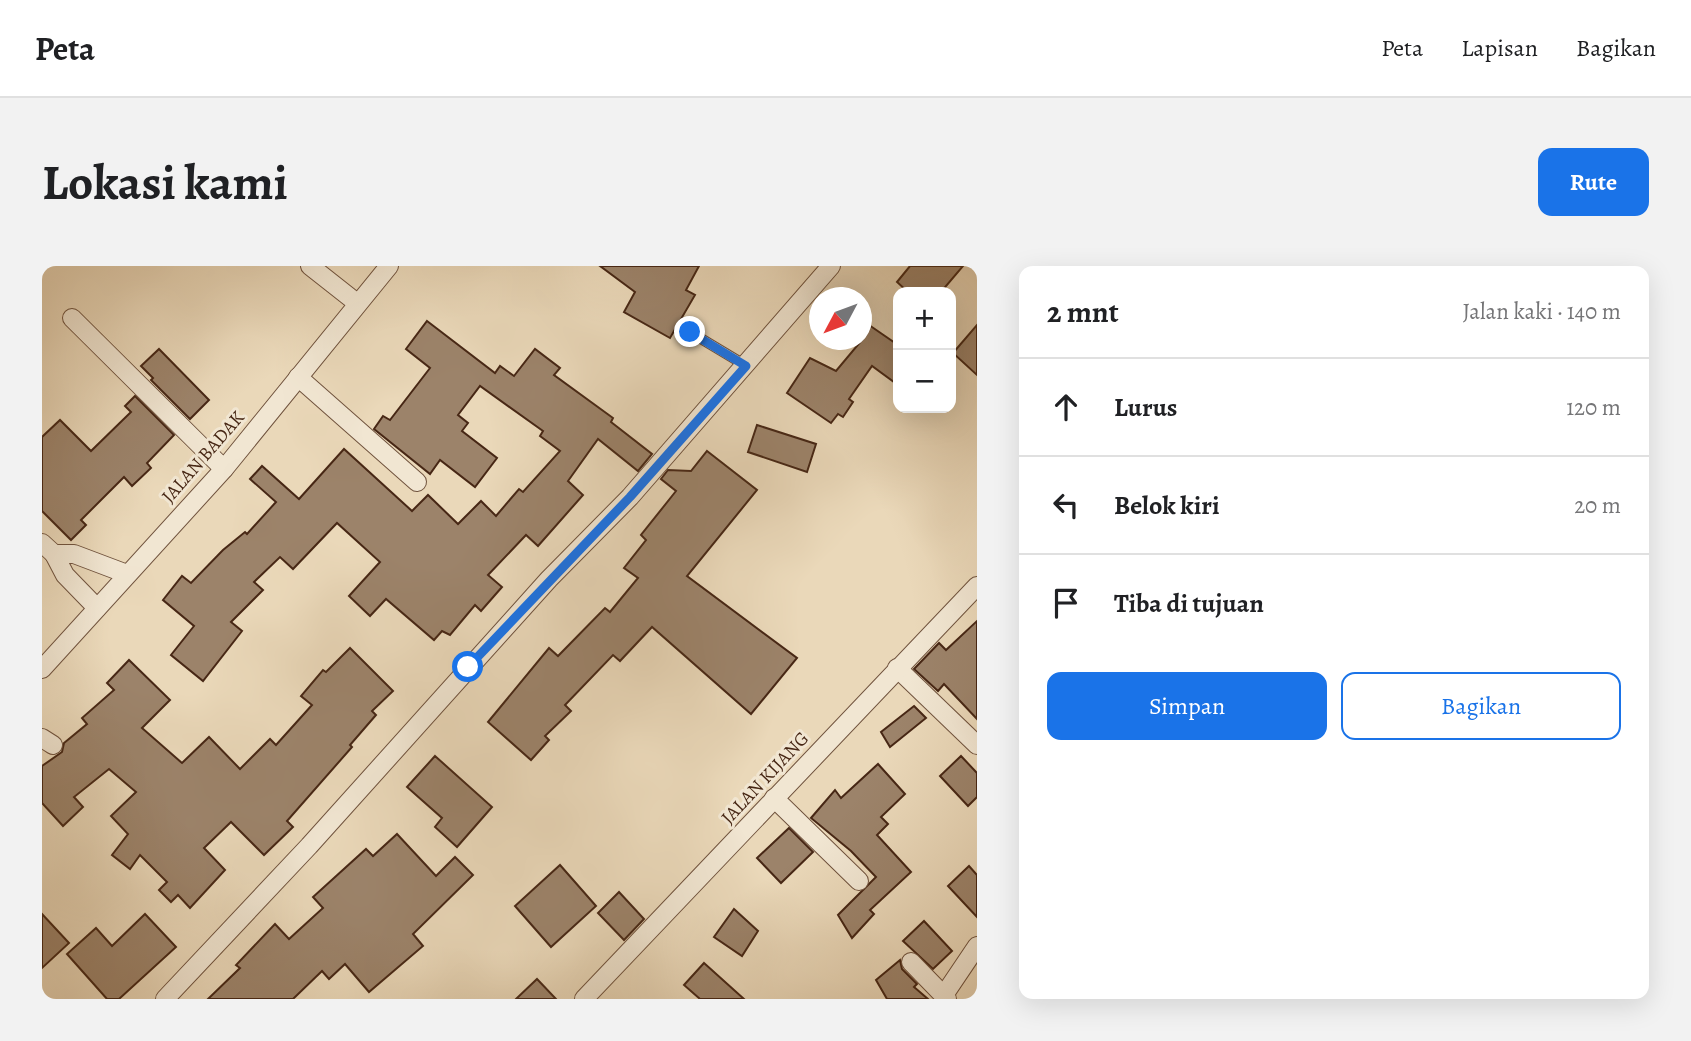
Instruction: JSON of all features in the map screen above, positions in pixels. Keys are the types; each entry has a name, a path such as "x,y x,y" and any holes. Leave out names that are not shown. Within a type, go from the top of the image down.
{"street":[{"path":"310,266 356,303"},
{"name":"JALAN BADAK","path":"42,669 224,469 356,303 389,266"},
{"path":"165,999 309,846 549,579 630,497 831,266"},
{"path":"72,318 224,469"},
{"path":"298,377 417,482"},
{"path":"48,548 74,554 127,574"},
{"path":"48,548 65,575 97,608"},
{"name":"JALAN KIJANG","path":"584,999 977,586"},
{"path":"897,668 977,746"},
{"path":"774,798 859,881"},
{"path":"911,962 945,997 977,946"}],"lane":[{"path":"690,332 746,366"}],"building":[{"path":"600,266 699,266 686,290 695,295 670,338 624,312 635,292"},
{"path":"910,266 963,266 945,287 902,287 897,282"},
{"path":"427,321 495,373 500,366 514,376 535,349 560,368 554,375 613,418 611,422 652,454 638,471 598,439 568,481 583,495 538,546 526,535 488,575 502,587 481,611 475,605 450,635 442,631 434,640 386,599 370,616 349,596 380,562 337,523 293,569 280,557 254,582 263,590 231,622 242,631 203,681 171,655 194,626 163,600 182,576 191,583 223,550 245,532 247,534 276,502 250,479 262,466 299,499 344,449 412,511 428,495 458,524 481,501 496,516 519,489 523,492 560,451 540,436 543,431 480,386 458,415 468,423 462,431 497,458 475,487 440,460 430,474 374,429 383,416 390,420 430,368 406,349"},
{"path":"977,325 977,375 956,356 956,350"},
{"path":"872,327 893,342 893,381 872,366 849,399 853,402 843,417 838,414 831,423 787,393 810,358 836,371 854,350 872,350"},
{"path":"159,349 209,400 190,419 151,380 153,378 141,366"},
{"path":"135,396 174,435 147,463 151,468 132,486 124,477 81,520 86,525 71,540 42,511 42,437 60,420 91,451 131,412 125,406"},
{"path":"757,425 816,444 807,472 748,452"},
{"path":"707,451 757,490 687,576 797,658 751,714 652,627 620,661 613,655 565,705 571,711 545,736 549,740 531,760 488,722 549,648 558,656 605,608 610,612 638,578 624,568 646,540 641,535 676,491 661,479 668,470 691,471"},
{"path":"977,621 977,719 944,684 938,691 914,669 939,643 946,650"},
{"path":"350,648 393,691 372,711 376,715 350,745 352,747 287,821 293,827 264,855 231,822 204,848 225,870 190,908 178,895 171,902 159,890 167,882 140,855 130,869 112,855 128,834 111,816 136,792 109,769 74,797 83,807 63,826 42,803 42,766 62,752 64,743 87,724 82,718 114,690 107,683 129,660 170,700 142,728 182,763 209,737 240,769 270,739 276,745 312,705 301,696 323,670 326,672"},
{"path":"914,706 926,718 890,747 881,732"},
{"path":"435,756 492,807 457,847 435,827 442,818 407,787"},
{"path":"961,756 977,773 977,797 968,806 940,776"},
{"path":"878,764 905,794 881,817 888,824 877,835 911,872 870,910 874,914 852,938 838,915 876,877 851,851 811,818 835,790 841,798"},
{"path":"789,828 813,852 781,883 757,858"},
{"path":"397,834 436,876 455,857 473,875 413,934 423,946 369,992 345,964 329,979 322,971 293,999 208,999 240,968 236,965 275,924 289,939 323,908 313,897 366,849 373,856"},
{"path":"560,865 596,906 551,947 515,906"},
{"path":"969,866 977,875 977,917 948,886"},
{"path":"619,892 644,919 624,940 598,913"},
{"path":"734,909 758,931 742,956 714,937"},
{"path":"42,914 69,943 42,968"},
{"path":"145,914 176,947 119,999 107,999 67,954 96,928 112,946"},
{"path":"924,921 952,951 933,969 903,941"},
{"path":"900,960 902,969 917,984 914,987 928,999 887,999 876,980"},
{"path":"704,963 744,999 700,999 684,985"},
{"path":"537,979 556,999 516,999"}],"route":[{"path":"468,667 630,497 746,366 690,332"}]}
